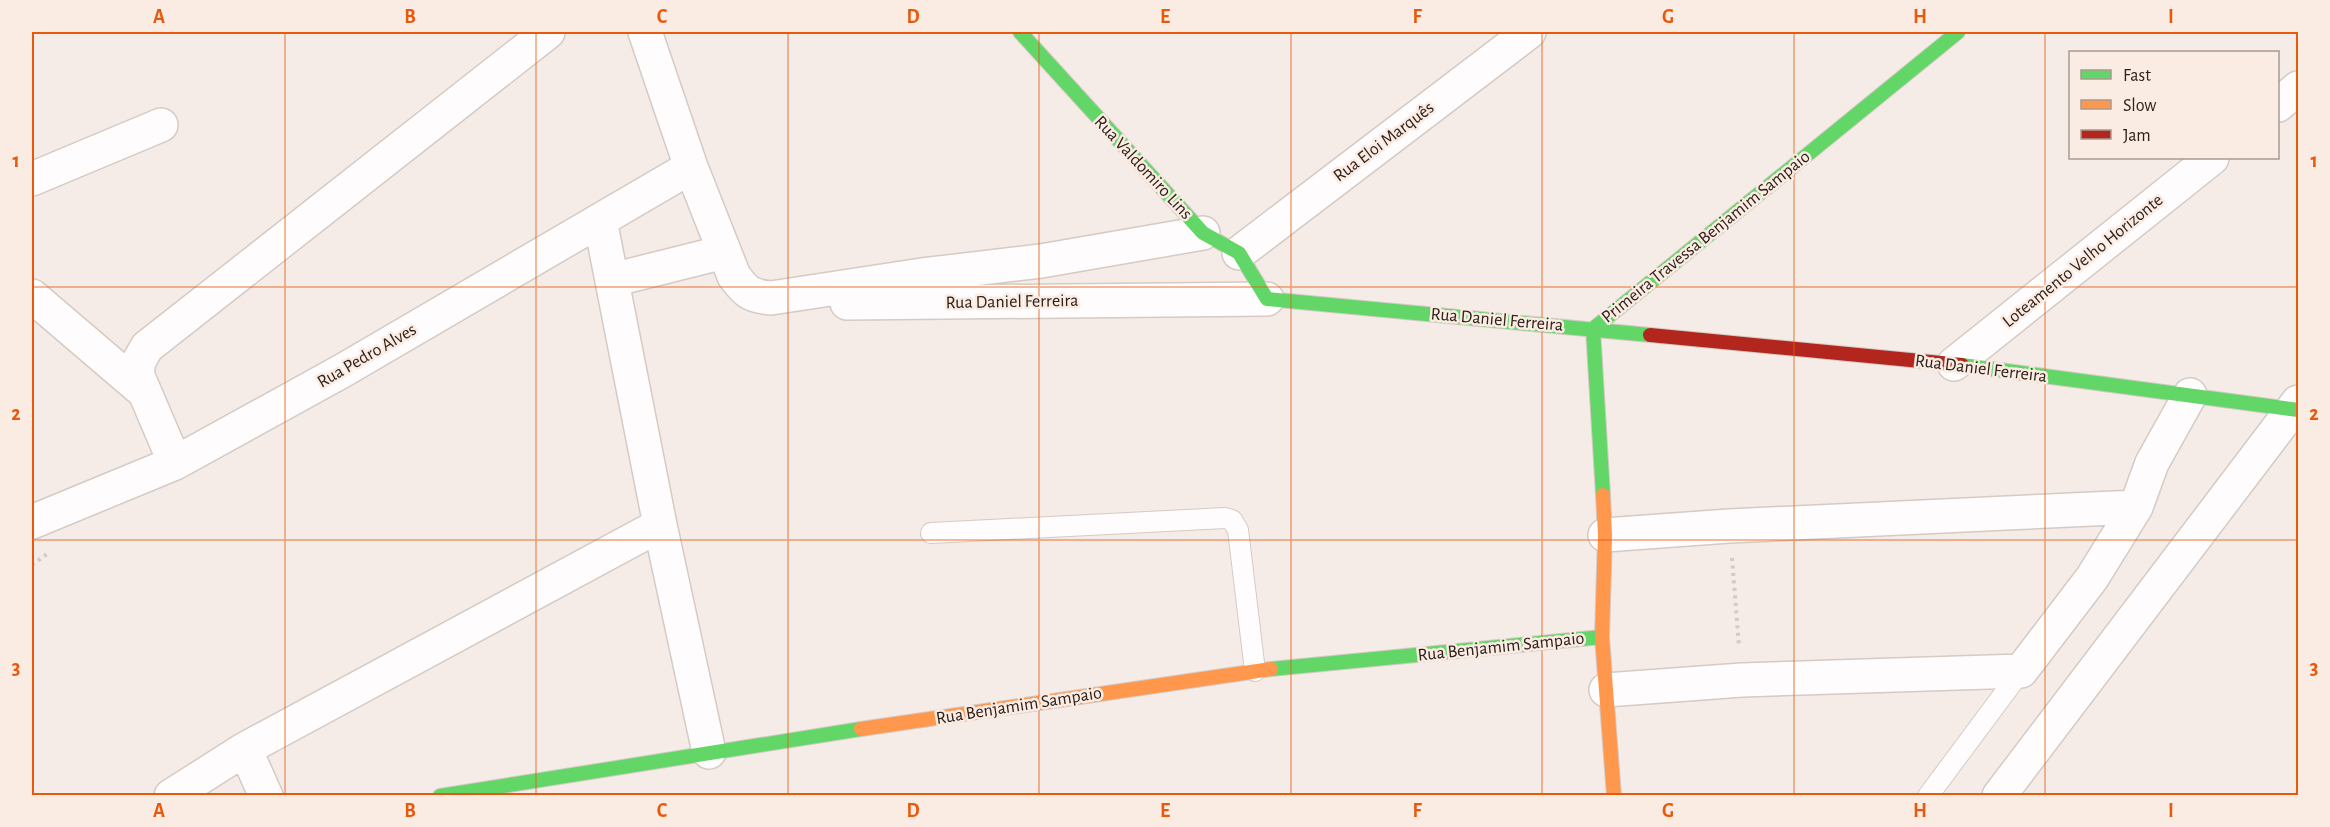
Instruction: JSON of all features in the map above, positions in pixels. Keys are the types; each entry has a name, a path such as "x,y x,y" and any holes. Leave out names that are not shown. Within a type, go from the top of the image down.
{"street":[{"path":"175,463 137,374 139,361 147,347 548,32"},
{"path":"645,32 690,167 724,252 734,276 744,289 755,297 771,298 922,275 1041,261 1203,233"},
{"name":"Rua Valdomiro Lins","path":"1020,32 1203,233 1239,254 1267,299"},
{"name":"Rua Eloi Marquês","path":"1239,254 1529,32"},
{"name":"Primeira Travessa Benjamim Sampaio","path":"1614,795 1602,637 1605,535 1593,329 1958,32"},
{"path":"2279,103 2298,88"},
{"path":"32,179 161,125"},
{"name":"Loteamento Velho Horizonte","path":"1954,364 2211,159"},
{"name":"Rua Pedro Alves","path":"32,522 175,463 342,371 690,167"},
{"path":"600,220 708,753"},
{"path":"612,280 724,252"},
{"path":"32,297 142,390"},
{"name":"Rua Daniel Ferreira","path":"771,298 912,304 1267,299 1954,364 2296,407 2021,780 1999,795"},
{"path":"1606,690 1742,680 2021,671 2092,578 2136,507 2152,463 2190,395"},
{"path":"1605,535 1730,526 2136,507"},
{"path":"171,795 244,749 660,525"},
{"name":"Rua Benjamim Sampaio","path":"440,795 1255,671 1602,637"},
{"path":"244,749 266,795"}],"lane":[{"path":"931,533 1225,518 1232,520 1238,530 1255,671"},
{"path":"1928,795 2021,671"}],"path":[{"path":"1730,526 1742,680"}],"traffic: fast":[{"path":"1020,32 1203,233 1239,253 1267,299 1650,335"},
{"path":"1603,495 1593,329 1958,32"},
{"path":"1962,365 2298,410"},
{"path":"1271,669 1602,637"},
{"path":"440,796 861,729"}],"traffic: slow":[{"path":"1603,495 1605,535 1602,637 1614,796"},
{"path":"861,729 1271,669"}],"traffic: jam":[{"path":"1650,335 1962,365"}]}
